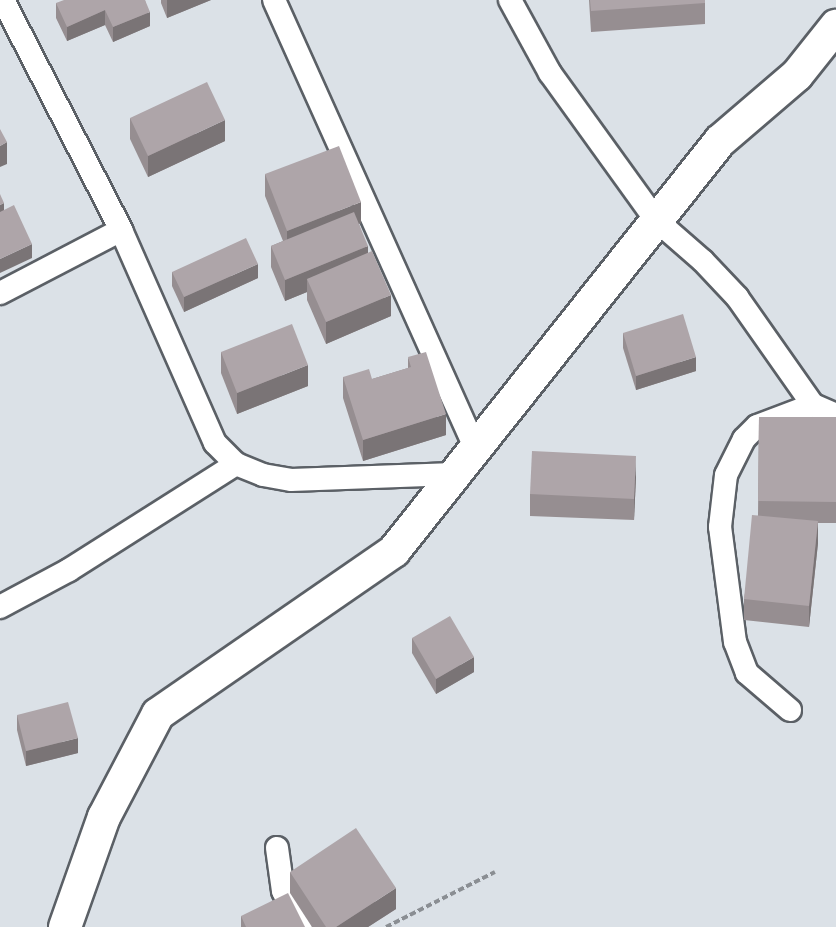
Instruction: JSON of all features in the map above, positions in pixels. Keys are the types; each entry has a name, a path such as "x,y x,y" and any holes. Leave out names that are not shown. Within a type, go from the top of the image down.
{"street":[{"path":"3,0 121,230 215,443 236,464 263,475 291,480 447,485"},
{"path":"274,0 475,447"},
{"path":"510,0 550,73 656,220 704,261 738,297 775,349 793,380 813,405 836,416"},
{"path":"65,927 104,817 159,714 394,551 720,141 797,75 836,26"},
{"path":"0,293 121,230"},
{"path":"790,710 747,673 735,642 720,527 726,475 744,439 757,426 813,405"},
{"path":"0,608 69,570 236,464"},
{"path":"277,848 283,891 301,927"}],"path":[{"path":"386,927 495,872"}],"building":[{"path":"64,0 145,0 150,12 113,27 105,10 67,27 56,3"},
{"path":"590,0 705,0 705,3 591,11"},
{"path":"207,82 225,120 148,156 130,118"},
{"path":"0,129 7,142 0,146"},
{"path":"339,146 361,202 287,231 265,174"},
{"path":"14,205 32,244 0,259 0,212"},
{"path":"354,212 368,246 285,280 271,246"},
{"path":"246,238 258,264 184,297 172,272"},
{"path":"372,251 391,295 326,322 307,279"},
{"path":"683,314 696,357 636,376 623,333"},
{"path":"292,324 308,365 237,393 221,352"},
{"path":"426,352 446,414 363,440 343,377 369,369 372,379 411,367 408,357"},
{"path":"759,417 836,417 836,502 758,501"},
{"path":"532,451 636,456 634,499 530,494"},
{"path":"752,515 818,521 809,606 744,599"},
{"path":"450,616 474,657 436,679 412,638"},
{"path":"68,702 78,738 26,751 17,715"},
{"path":"356,828 396,888 336,927 326,927 290,872"},
{"path":"288,893 305,927 246,927 241,916"}]}
